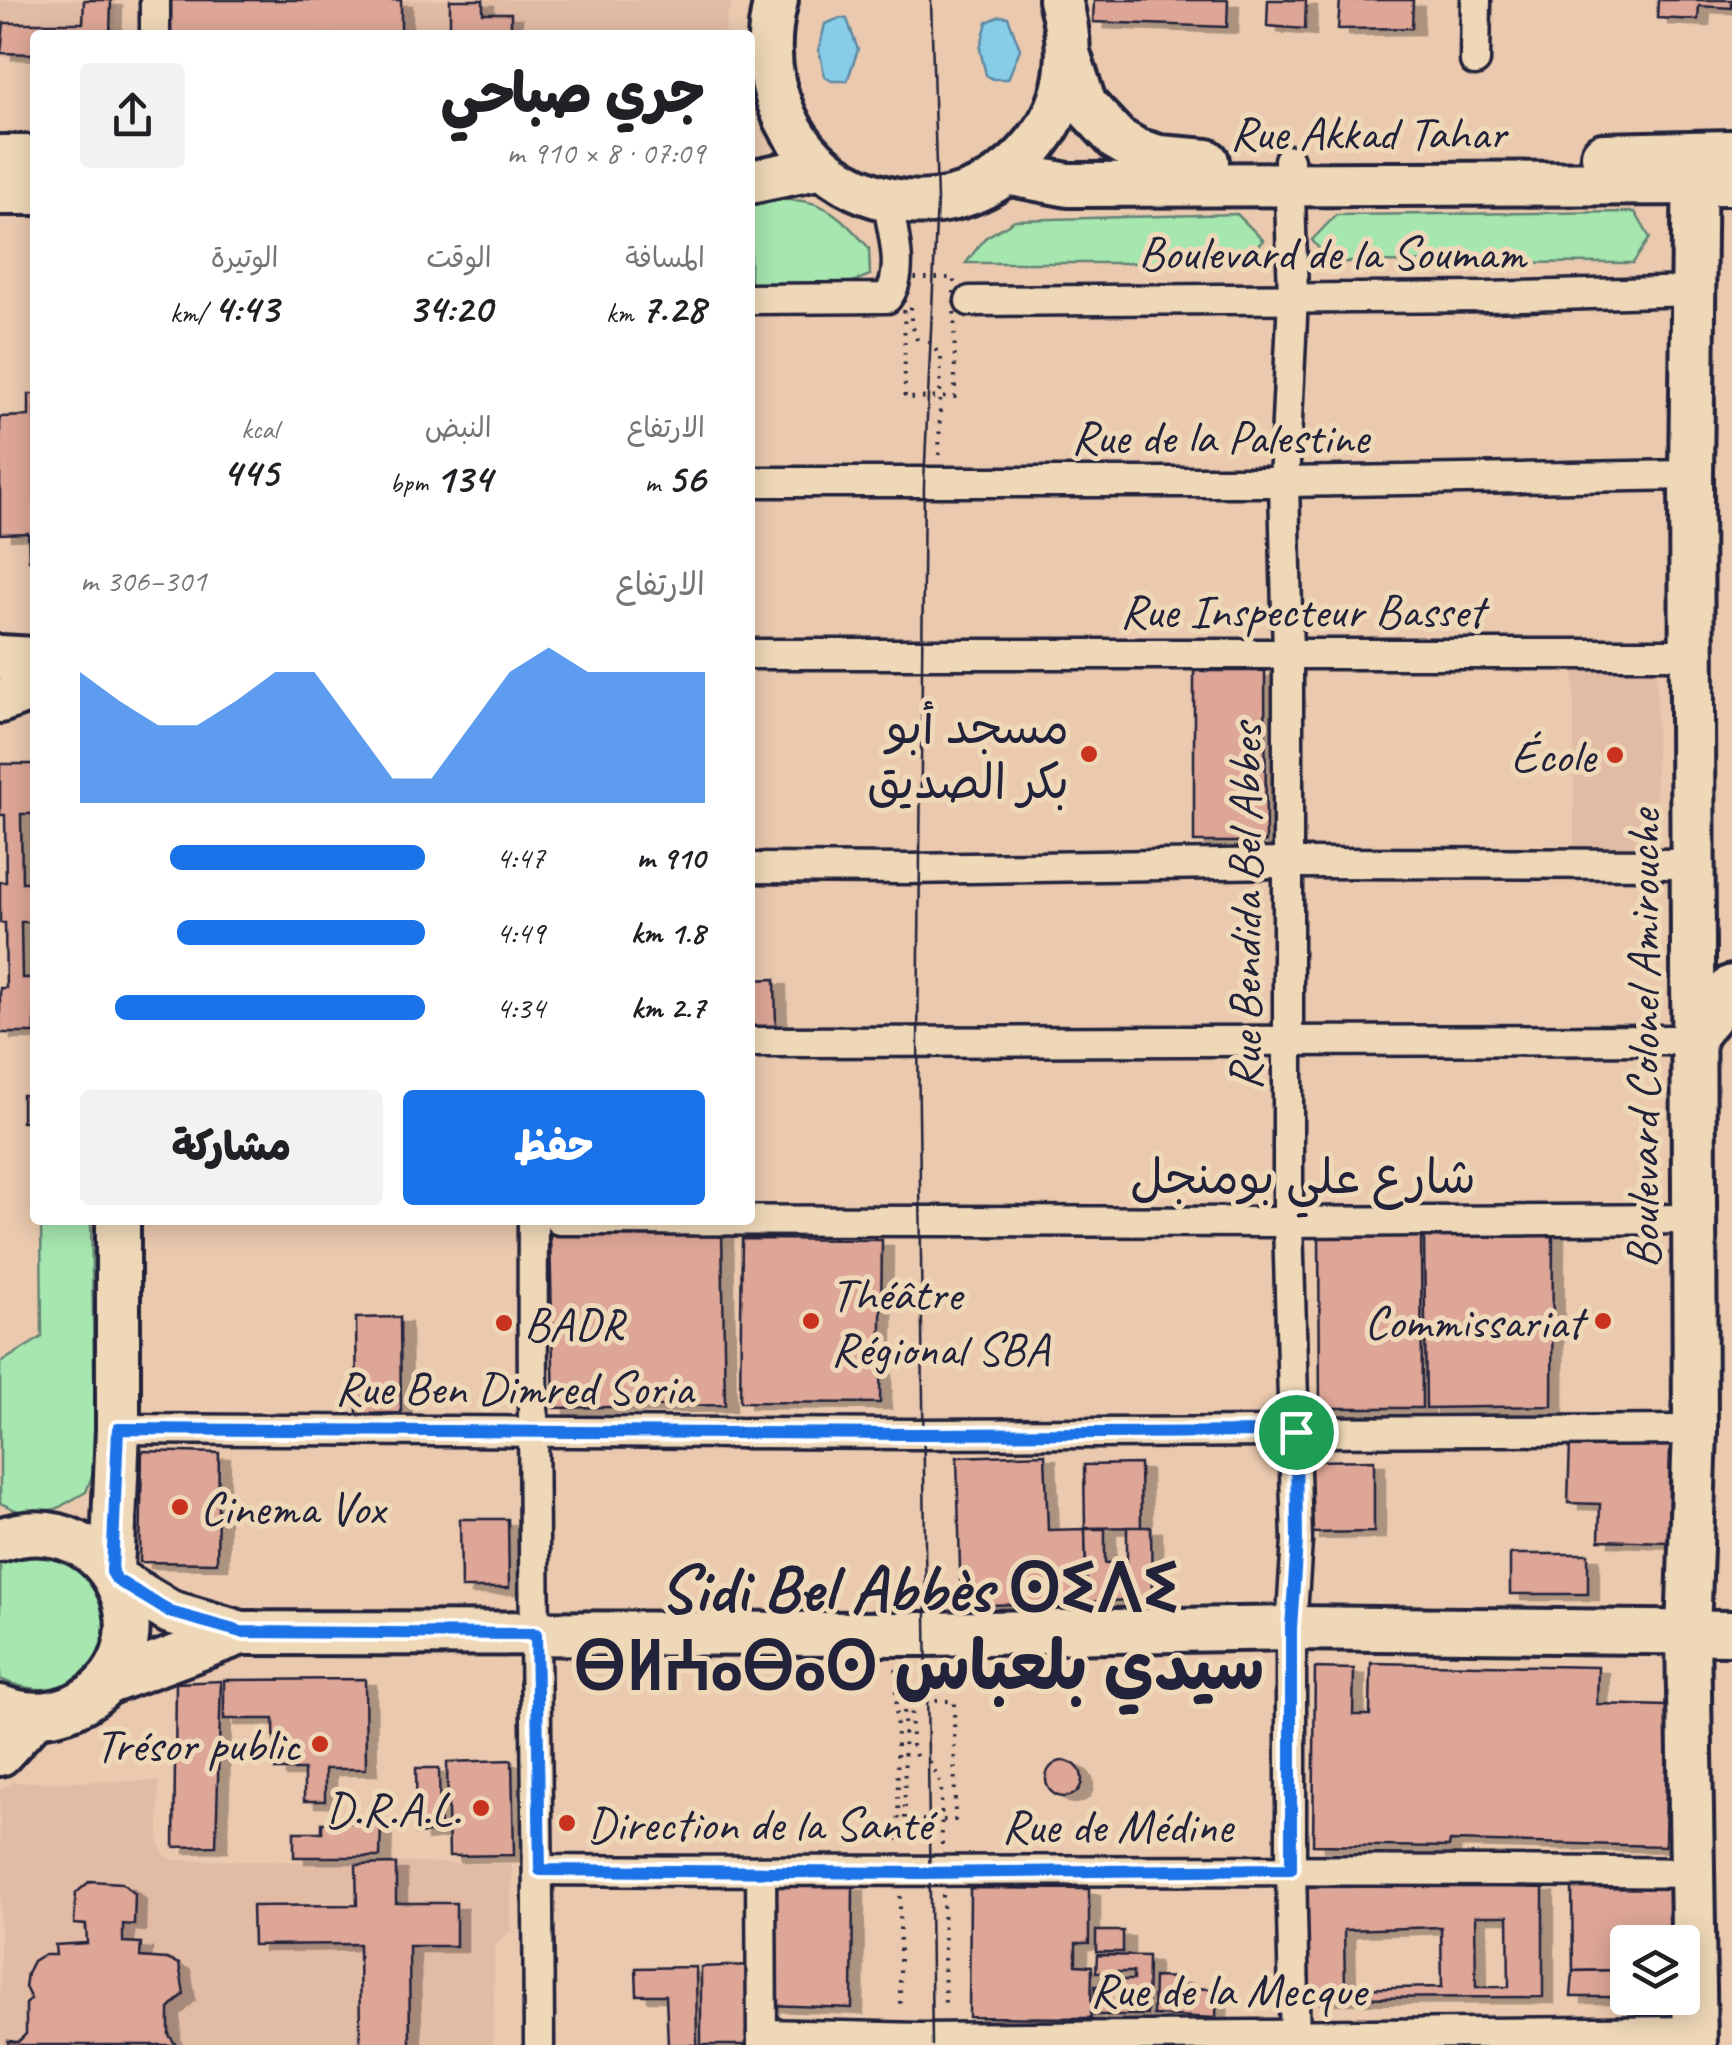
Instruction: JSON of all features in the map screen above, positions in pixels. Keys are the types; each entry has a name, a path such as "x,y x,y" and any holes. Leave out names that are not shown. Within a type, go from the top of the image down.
{"main road":[{"path":"776,0 759,62 798,142 822,167 860,190 887,198 937,200 973,191 1006,173 1032,150 1051,122 1064,90 1069,56 1067,23 1060,0"},
{"name":"Rue Akkad Tahar","path":"1069,56 1085,106 1117,139 1136,150 1158,157 1289,173"},
{"path":"0,157 30,157"},
{"path":"755,181 822,167"},
{"name":"Rue Akkad Tahar","path":"1006,173 1068,184 1289,173 1713,168"},
{"name":"Boulevard Colonel Amirouche","path":"1696,2038 1688,1634 1695,1430 1691,475 1694,291 1713,168"},
{"path":"0,193 30,193"},
{"path":"0,657 30,659"},
{"path":"0,700 30,690"},
{"path":"1694,864 1732,888"},
{"path":"1695,1038 1732,988"},
{"path":"114,1576 118,1225"},
{"path":"0,1540 36,1532 70,1538 100,1558 114,1576 124,1597 128,1633 124,1651 106,1682"},
{"path":"114,1576 170,1612 241,1632 896,1634 1291,1628 1732,1633"},
{"path":"0,1754 18,1711 74,1706 106,1682 241,1632"}],"street":[{"path":"155,30 156,0"},
{"path":"1475,61 1476,0"},
{"name":"Rue Bendida Bel Abbes","path":"1289,173 1294,297 1284,482 1288,656 1288,1222 1297,1541 1291,1628 1295,2039"},
{"path":"755,299 887,298 893,290 896,250 887,198"},
{"name":"Boulevard de la Soumam","path":"970,300 1488,297 1694,291"},
{"name":"Rue de la Palestine","path":"755,482 1284,482 1691,475"},
{"name":"Rue Inspecteur Basset","path":"755,654 1692,654"},
{"path":"755,868 1694,864"},
{"path":"755,1042 1695,1038"},
{"name":"شارع علي بومنجل","path":"755,1221 1695,1219"},
{"path":"533,1225 539,2045"},
{"name":"Rue Ben Dimred Soria","path":"118,1429 910,1434 1695,1430"},
{"name":"Rue de Médine","path":"540,1870 1694,1873"},
{"path":"761,1872 762,2040"},
{"name":"Rue de la Mecque","path":"762,2040 945,2036 1696,2038"}],"path":[{"path":"904,278 954,278 955,397 940,398 906,398 904,278"},
{"path":"929,341 941,357 938,482"},
{"path":"896,1634 896,1691 911,1687 912,1745 918,1761"},
{"path":"904,1701 911,1701 954,1701 955,1820 906,1820 904,1701"},
{"path":"930,1761 941,1784 945,2036"}],"shaded area":[{"path":"0,0 116,0 116,30 30,30 30,57 0,57"},
{"path":"166,0 733,0 725,30 166,30"},
{"name":"École","path":"1657,663 1655,846 1574,846 1574,665"},
{"path":"159,1781 159,1843 164,1854 174,1860 512,1864 511,1930 495,1946 493,2045 0,2045 0,1790 13,1782"}],"green space":[{"path":"755,199 805,201 829,210 869,248 870,275 838,288 755,287"},
{"path":"1635,212 1650,238 1633,263 1330,262 1312,240 1336,215"},
{"path":"1237,214 1263,240 1243,263 966,263 985,238 1015,220"},
{"path":"41,1225 91,1225 96,1466 86,1492 56,1509 24,1514 0,1503 0,1363 42,1337"},
{"path":"40,1550 70,1559 94,1581 107,1606 109,1632 101,1655 86,1674 63,1686 34,1689 0,1679 0,1560"}],"water":[{"path":"1008,17 1020,49 1008,79 986,75 980,49 987,22"},
{"path":"847,19 858,50 847,81 832,81 825,77 819,50 825,24"}],"building":[{"path":"84,0 111,0 110,30 30,30 30,54 1,53 4,23 83,23"},
{"path":"170,0 401,0 401,30 170,30"},
{"path":"450,0 483,0 483,13 511,13 511,30 450,30"},
{"path":"1094,0 1228,0 1227,27 1093,22"},
{"path":"1268,0 1306,0 1305,29 1267,26"},
{"path":"1340,0 1413,0 1412,28 1338,29"},
{"path":"1658,0 1732,0 1732,8 1699,6 1698,20 1657,18"},
{"path":"30,394 30,560 28,533 0,534 0,417 29,416"},
{"path":"1194,671 1265,671 1266,842 1194,842"},
{"path":"0,764 30,764 30,814 21,814 22,882 30,882 30,922 21,922 22,978 30,978 30,1033 0,1033 0,988 6,988 0,882 6,882 5,815 0,815"},
{"path":"775,979 776,1028 755,1029 755,980"},
{"path":"22,1095 30,1095 30,1122 22,1122"},
{"path":"722,1231 725,1405 554,1408 550,1234"},
{"path":"1319,1231 1421,1231 1422,1408 1320,1408"},
{"path":"1424,1233 1553,1233 1552,1406 1426,1408"},
{"name":"Théâtre Régional SBA","path":"742,1239 882,1240 880,1403 740,1402"},
{"path":"400,1317 401,1413 357,1414 356,1318"},
{"path":"1570,1441 1670,1444 1668,1542 1599,1540 1600,1504 1568,1503"},
{"name":"Cinema Vox","path":"142,1451 219,1453 217,1563 140,1562"},
{"path":"1045,1454 1048,1530 1085,1529 1087,1602 961,1606 957,1457"},
{"path":"1374,1460 1374,1532 1308,1533 1308,1461"},
{"path":"1140,1464 1141,1527 1085,1528 1084,1465"},
{"path":"460,1519 508,1519 509,1588 461,1588"},
{"path":"1127,1527 1151,1527 1152,1599 1087,1602 1085,1529 1105,1529 1105,1563 1127,1562"},
{"path":"1510,1554 1588,1554 1588,1594 1510,1594"},
{"path":"1371,1663 1598,1667 1597,1704 1667,1706 1665,1846 1450,1841 1449,1847 1313,1845 1315,1668 1354,1669 1353,1715 1370,1715"},
{"name":"Trésor public","path":"365,1679 366,1769 325,1769 325,1801 304,1801 304,1770 275,1770 274,1719 224,1719 224,1680"},
{"path":"221,1681 216,1846 174,1847 176,1683"},
{"name":"D.R.A.L.","path":"512,1760 514,1855 449,1856 447,1762"},
{"path":"1064,1761 1077,1766 1082,1779 1077,1792 1064,1797 1051,1792 1046,1779 1051,1766"},
{"path":"416,1768 439,1768 440,1831 417,1834"},
{"path":"381,1822 380,1857 294,1857 294,1832 322,1832 322,1823"},
{"path":"396,1864 396,1903 456,1903 456,1946 409,1946 410,2045 360,2045 359,1944 253,1945 252,1906 357,1905 356,1865"},
{"path":"90,1881 122,1883 135,1894 134,1925 123,1924 123,1942 141,1943 140,1957 179,1964 184,1994 169,2009 169,2035 176,2045 8,2045 8,2041 18,2042 26,2034 26,2004 31,1999 25,1987 33,1961 43,1955 56,1955 55,1945 87,1943 86,1925 74,1924 76,1893"},
{"path":"853,1885 852,2008 767,2005 766,1886"},
{"path":"1543,1886 1543,1997 1309,1998 1307,1887","holes":["1475,1916 1508,1916 1509,1987 1476,1987","1441,1927 1442,1987 1345,1989 1344,1930"]},
{"path":"1671,1887 1671,1925 1610,1925 1610,1970 1573,1971 1572,1888"},
{"path":"970,1888 1089,1889 1089,1943 1076,1943 1076,1965 1092,1966 1091,2018 969,2017"},
{"path":"1096,1931 1123,1931 1123,1952 1096,1952"},
{"path":"1097,1955 1148,1956 1147,2015 1095,2015 1095,1986 1111,1986 1111,1980 1133,1980 1133,1972 1096,1972"},
{"path":"751,1965 752,2045 701,2045 701,1967"},
{"path":"696,1967 697,2045 668,2045 666,1995 637,1995 636,1968"},
{"path":"1610,1970 1610,1997 1571,1997 1573,1971"},
{"path":"1154,1977 1181,1978 1181,1988 1217,1989 1216,2018 1153,2015"}],"tram line":[{"path":"931,0 937,200 924,484 918,1042 932,2045"}],"place":[{"name":"مسجد أبو بكر الصديق","path":"1089,754"},
{"name":"École","path":"1615,755"},
{"name":"Théâtre Régional SBA","path":"811,1321"},
{"name":"Commissariat","path":"1603,1321"},
{"name":"BADR","path":"504,1323"},
{"name":"Cinema Vox","path":"180,1507"},
{"name":"Trésor public","path":"320,1744"},
{"name":"D.R.A.L.","path":"481,1808"},
{"name":"Direction de la Santé","path":"567,1823"}],"district":[{"name":"Sidi Bel Abbès ⵙⵉⴷⵉ ⴱⵍⵄⴰⴱⴰⵙ سيدي بلعباس","path":"919,1626"}],"route":[{"path":"118,1429 1296,1432 1291,1869 919,1873 540,1870 536,1634 241,1632 170,1612 117,1580 112,1572 118,1429"}]}
